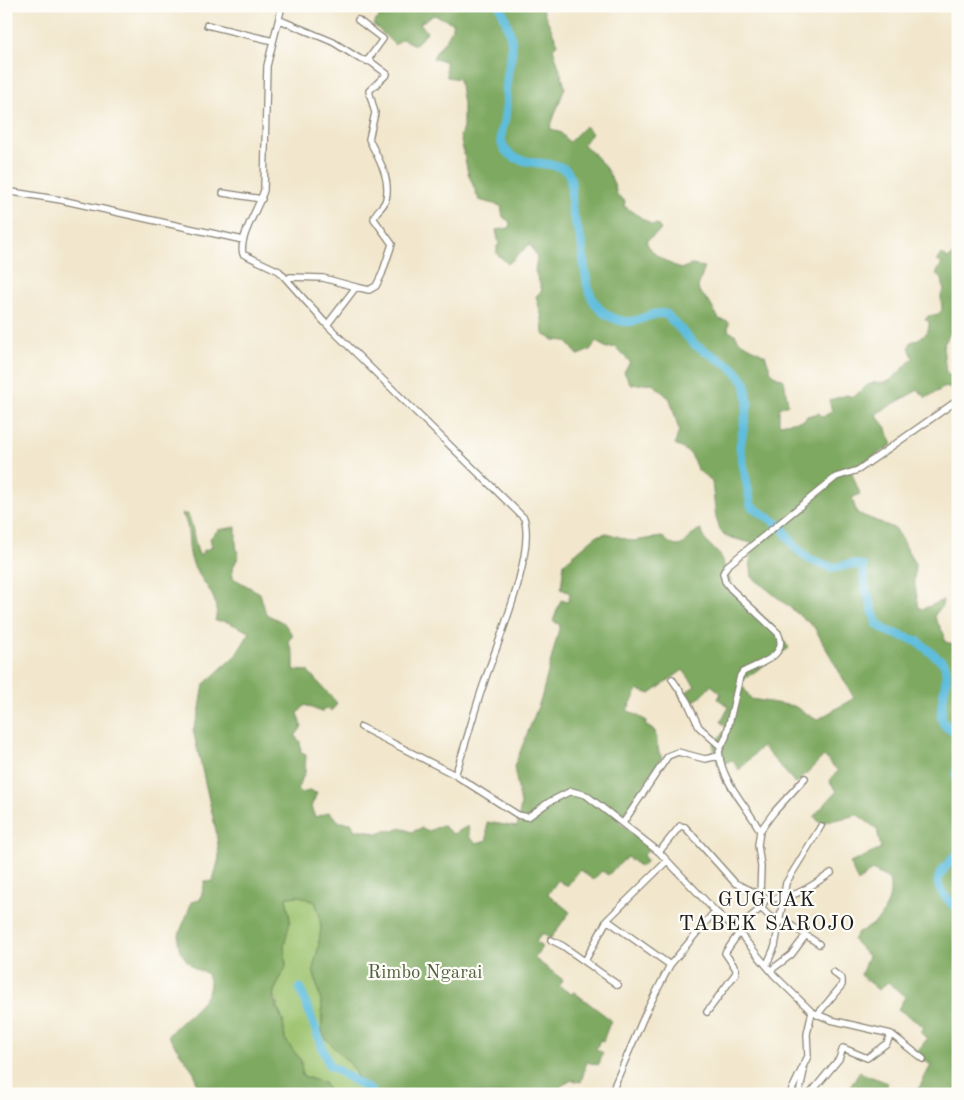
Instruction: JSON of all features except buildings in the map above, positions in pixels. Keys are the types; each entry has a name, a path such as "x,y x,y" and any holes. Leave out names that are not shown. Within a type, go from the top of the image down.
{"street":[{"path":"282,6 267,66 264,190 262,199 243,240 244,254 279,271 327,325 524,518 528,529 515,595 455,775"},
{"path":"280,20 333,42 376,65 386,74 369,92 375,113 369,139 379,155 389,185 386,199 374,213 374,219 392,244 391,252 376,286 368,290 323,278 290,277 288,281"},
{"path":"358,20 383,39 367,61"},
{"path":"207,25 273,42"},
{"path":"6,191 62,200 243,240"},
{"path":"223,192 262,199"},
{"path":"327,325 356,287"},
{"path":"760,831 751,813 733,790 719,756 720,745 726,737 740,676 743,672 776,655 781,649 782,640 778,633 725,581 724,573 727,566 836,477 858,470 958,400"},
{"path":"672,680 687,701 699,727 720,745"},
{"path":"361,727 455,775 518,815 528,817 549,802 571,792 586,795 659,852 715,911 737,931 794,997 815,1014 891,1034 922,1059"},
{"path":"623,823 668,756 678,752 705,759 719,756"},
{"path":"760,895 761,867 758,845 760,831 770,816 805,778"},
{"path":"659,852 680,826 685,827 735,883 766,900 784,899 796,895 831,873"},
{"path":"767,964 775,946 786,883 821,826"},
{"path":"586,961 606,920 667,861"},
{"path":"707,1012 736,973 736,969 725,953 737,931 761,908 766,900"},
{"path":"761,908 769,916 806,935 818,944"},
{"path":"613,1094 615,1084 646,1012 670,966 715,911"},
{"path":"606,920 670,966"},
{"path":"770,970 792,955 806,935"},
{"path":"551,940 586,961 618,985"},
{"path":"800,1094 808,1056 808,1034 815,1014 842,985 842,979 833,972"},
{"path":"810,1094 839,1058 843,1048 867,1058 887,1044 891,1034"},
{"path":"790,1094 805,1065"}],"green space":[{"name":"Rimbo Ngarai","path":"370,6 541,6 558,44 553,48 565,87 550,128 561,133 569,142 585,126 592,133 583,144 609,173 617,195 625,201 624,206 652,225 657,224 661,230 646,241 652,251 660,258 680,269 691,265 705,267 698,287 699,291 709,302 719,319 729,322 728,331 735,334 740,342 765,355 772,374 784,380 788,404 779,408 779,424 804,420 807,416 819,413 823,417 832,411 829,400 847,395 853,397 868,385 890,381 897,375 913,358 909,347 911,342 922,337 927,332 929,321 925,320 928,316 938,314 942,310 941,295 944,290 942,279 936,274 942,263 937,261 942,254 948,259 958,251 958,326 951,332 943,346 946,372 958,381 958,384 952,389 945,387 926,398 918,390 879,412 876,415 887,429 892,445 851,471 860,494 852,498 857,513 896,529 915,564 914,580 919,608 923,609 943,600 942,606 934,616 944,634 945,642 958,645 958,1094 916,1094 931,1065 915,1054 927,1039 920,1032 924,1027 898,1009 905,997 888,982 878,990 861,975 868,956 853,940 858,932 873,924 884,911 890,896 890,888 889,879 872,870 858,882 850,863 881,849 877,829 858,815 820,823 814,816 837,791 829,781 838,771 824,756 796,784 762,746 739,770 732,760 718,766 713,744 728,728 721,722 729,707 718,699 721,693 711,685 702,696 686,706 680,696 695,686 683,670 650,694 638,690 627,710 647,721 645,725 655,731 659,753 662,757 619,821 650,849 643,855 647,861 641,867 627,857 608,875 602,871 593,880 580,870 567,886 558,880 548,894 570,912 550,939 542,933 536,942 542,947 534,958 563,980 559,986 571,994 574,992 611,1020 603,1041 600,1040 596,1049 603,1053 598,1065 587,1062 581,1082 572,1080 561,1086 558,1094 365,1094 352,1066 325,1038 322,1031 322,1006 313,969 321,928 319,912 315,902 300,896 286,897 290,921 284,946 286,967 274,991 273,999 283,1021 285,1039 301,1061 302,1076 324,1083 330,1094 190,1094 198,1089 194,1072 168,1036 205,998 210,984 207,974 195,968 185,958 178,942 191,902 200,900 205,882 213,881 219,858 217,835 193,730 199,714 204,684 236,655 250,632 225,621 215,621 217,612 213,596 194,566 190,553 187,524 182,514 187,514 190,518 197,551 200,556 203,551 212,547 210,538 218,530 236,527 236,546 239,556 232,569 233,578 260,593 266,614 284,623 293,636 288,641 294,655 294,670 308,671 337,703 332,711 327,708 321,712 305,705 298,713 302,727 295,736 300,741 301,753 306,755 305,772 298,789 302,793 309,791 317,793 311,807 315,817 329,812 340,822 352,823 354,830 365,830 379,834 385,830 394,831 401,827 411,832 422,828 429,831 442,825 453,834 468,826 470,838 476,843 487,840 487,822 517,827 521,805 514,767 541,699 560,625 553,621 561,600 568,602 570,593 561,589 564,563 596,536 607,533 632,541 662,537 671,544 678,546 685,543 697,530 701,529 705,540 720,555 733,587 773,626 789,648 740,682 751,699 794,706 817,720 854,698 814,627 752,577 750,557 754,549 752,543 728,537 721,532 716,518 712,482 697,469 691,454 675,444 679,430 670,399 652,383 631,385 624,372 630,362 615,347 607,348 596,342 590,350 578,355 566,341 554,340 543,334 542,318 536,296 542,290 535,271 537,257 530,244 508,264 497,254 497,246 499,244 496,230 509,228 510,222 503,217 501,206 479,200 468,173 460,136 463,128 463,104 459,79 447,77 445,61 433,59 449,35 453,23 434,15 420,23 427,32 415,45 402,39 395,45 373,24 381,15"},
{"path":"300,896 315,902 319,912 321,928 313,969 322,1006 322,1031 352,1066 365,1094 330,1094 324,1083 302,1076 301,1061 285,1039 283,1021 273,994 286,965 284,946 290,918 286,897"},
{"path":"859,1072 888,1083 883,1094 846,1094"}],"waterway":[{"path":"500,6 512,44 507,76 505,116 501,134 502,143 510,155 518,159 556,166 564,169 569,174 572,209 581,241 586,279 593,299 607,315 625,322 654,314 666,314 695,345 732,367 745,382 748,402 740,447 751,506 781,526 795,547 809,559 833,568 851,564 863,566 865,586 877,624 887,631 917,641 944,663 946,682 941,714 943,722 948,728 958,730"},
{"path":"958,766 956,775 958,781"},
{"path":"958,853 944,869 938,881 943,893 958,909"},
{"path":"300,988 329,1065 371,1091 371,1094"}],"district":[{"name":"GUGUAK TABEK SAROJO","path":"767,911"}]}
